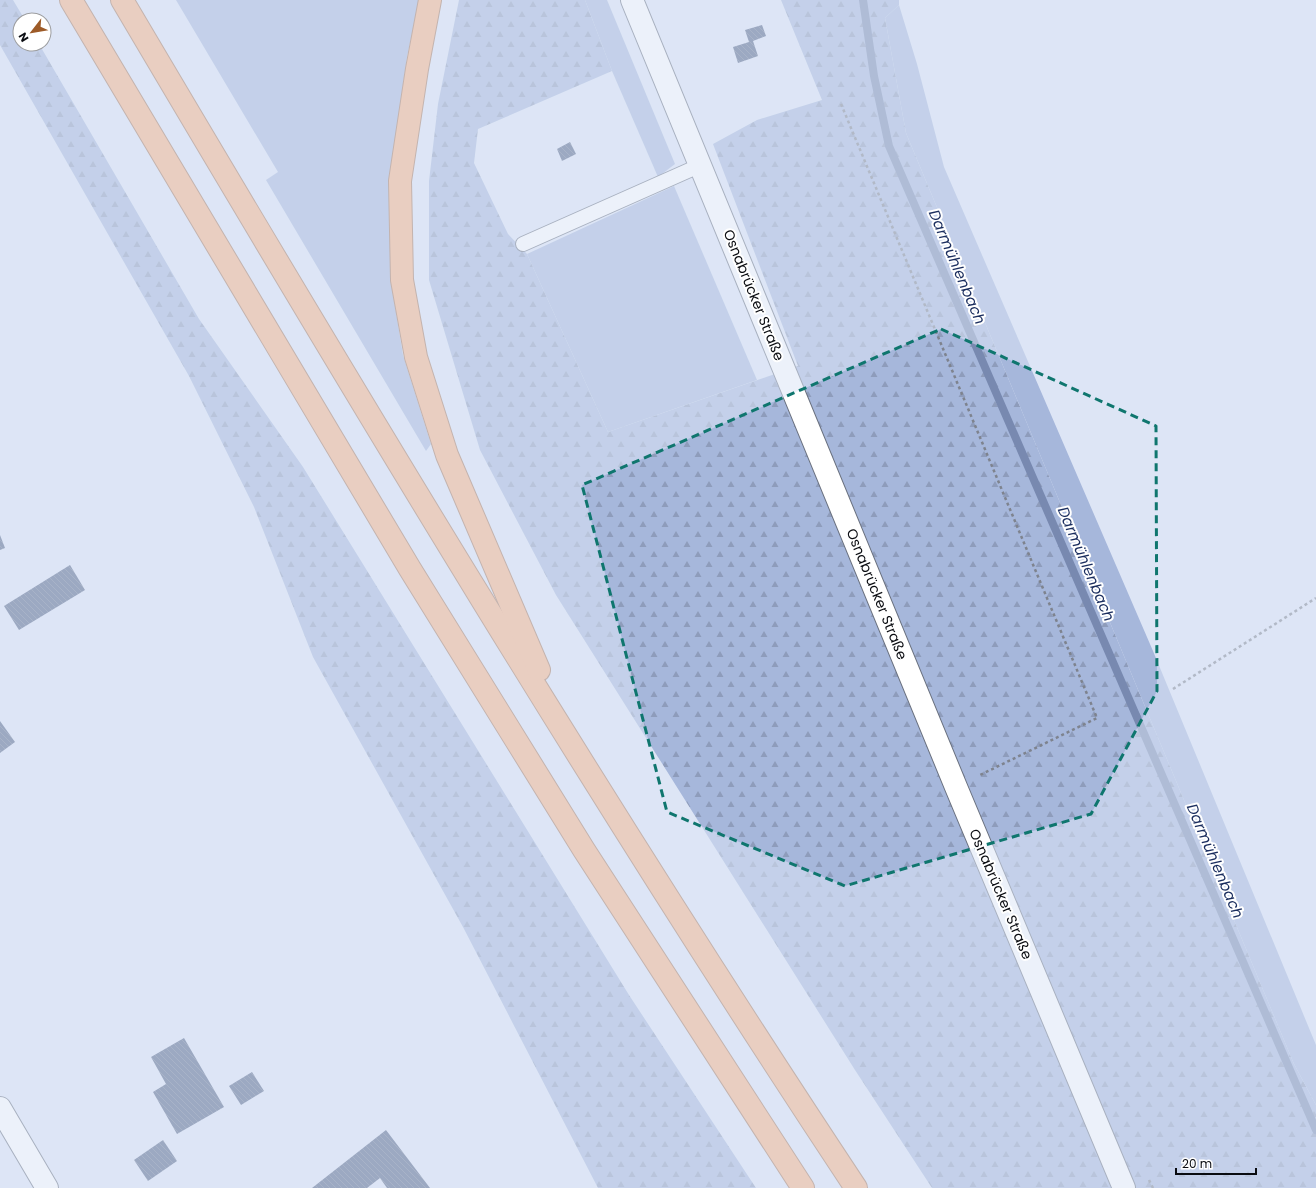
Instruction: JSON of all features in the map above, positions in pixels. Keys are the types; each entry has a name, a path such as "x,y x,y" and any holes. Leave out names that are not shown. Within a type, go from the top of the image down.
{"highway":[{"path":"71,0 414,576 584,850 803,1188"},
{"path":"122,0 326,345 567,738 792,1092 856,1188"},
{"path":"430,0 417,69 400,181 402,280 416,357 447,455 567,738"}],"main road":[{"name":"Osnabrücker Straße","path":"632,0 956,787 1124,1188"},
{"path":"0,1108 47,1188"}],"lane":[{"path":"523,244 701,165"}],"path":[{"path":"841,104 1097,718 956,787"},
{"path":"1174,689 1316,598"}],"highlighted area":[{"path":"941,329 1156,426 1157,691 1091,814 845,886 667,812 582,485"}],"green space":[{"path":"0,0 13,0 20,12 12,12 12,52 44,52 199,319 303,467 629,995 756,1188 598,1188 463,927 313,657 254,507 189,376 0,45"},
{"path":"176,0 419,0 407,57 390,176 390,275 403,355 431,444 426,451 266,180 278,172"},
{"path":"459,0 585,0 612,71 478,129 474,163 508,234 527,254 608,432 798,366 713,144 757,120 822,100 781,0 899,0 899,5 885,18 906,133 1294,1064 1316,1105 1316,1188 932,1188 855,1070 556,595 480,450 429,280 429,181 438,104"},
{"path":"585,0 607,0 675,164 658,177 612,71"},
{"path":"899,5 917,64 944,167 1153,651 1316,1045 1316,1105 1294,1064 906,133 885,18"},
{"path":"674,186 757,380 608,432 527,254"}],"building":[{"path":"762,25 766,36 753,41 758,56 738,63 733,47 749,42 745,30"},
{"path":"570,142 576,154 562,161 557,149"},
{"path":"0,535 5,548 0,550"},
{"path":"70,565 85,590 19,630 4,606"},
{"path":"0,721 15,742 0,753"},
{"path":"184,1038 224,1107 177,1134 153,1092 166,1084 151,1057"},
{"path":"252,1072 264,1091 241,1105 229,1086"},
{"path":"386,1130 430,1188 387,1188 380,1178 367,1188 312,1188"},
{"path":"163,1140 177,1161 148,1181 134,1160"}],"waterway":[{"name":"Darmühlenbach","path":"863,0 874,76 889,146 1316,1130"}]}
